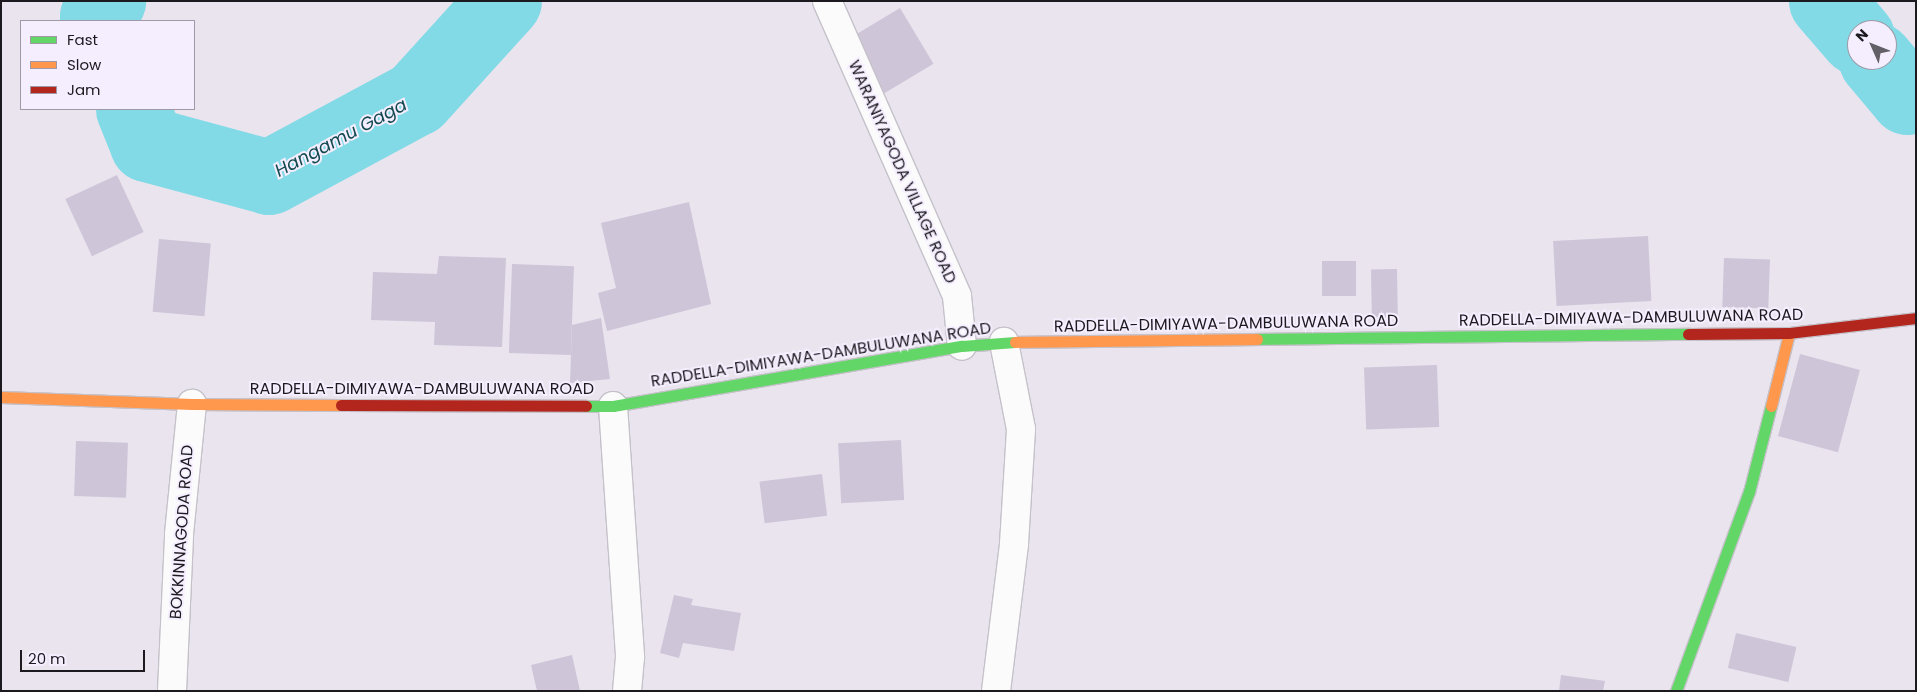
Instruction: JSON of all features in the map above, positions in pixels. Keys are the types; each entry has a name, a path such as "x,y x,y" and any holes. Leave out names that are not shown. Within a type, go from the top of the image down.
{"street":[{"name":"WARANIYAGODA VILLAGE ROAD","path":"827,1 957,296 962,346"},
{"name":"RADDELLA-DIMIYAWA-DAMBULUWANA ROAD","path":"1,397 192,404 613,406 962,346 1004,342 1789,333 1916,318"},
{"path":"1676,691 1749,492 1789,333"},
{"path":"996,691 1014,544 1021,429 1004,342"},
{"name":"BOKKINNAGODA ROAD","path":"172,691 180,534 192,404"},
{"path":"613,406 630,657 627,691"}],"building":[{"path":"900,8 933,64 878,97 844,41"},
{"path":"117,175 144,232 92,256 65,199"},
{"path":"689,202 711,304 607,331 598,293 616,288 601,223"},
{"path":"1648,236 1651,301 1557,306 1553,241"},
{"path":"159,239 211,244 204,316 153,312"},
{"path":"439,256 506,258 502,347 434,345 435,322 371,320 373,272 437,274"},
{"path":"1724,258 1770,260 1768,309 1722,307"},
{"path":"1322,261 1356,261 1356,296 1322,296"},
{"path":"512,264 574,266 571,355 509,353"},
{"path":"1371,269 1397,269 1398,317 1372,317"},
{"path":"601,318 610,379 570,383 572,325"},
{"path":"1800,354 1860,370 1838,452 1778,436"},
{"path":"1437,365 1439,427 1366,430 1364,368"},
{"path":"901,440 904,500 841,503 838,443"},
{"path":"76,441 128,443 126,498 74,496"},
{"path":"822,474 827,516 765,523 759,482"},
{"path":"674,595 693,599 691,605 741,613 734,651 683,643 679,658 660,653"},
{"path":"1736,633 1796,647 1788,682 1728,668"},
{"path":"572,655 580,691 537,691 531,665"},
{"path":"1561,675 1605,681 1603,691 1559,691"}],"waterway":[{"name":"Hangamu Gaga","path":"99,20 97,16 108,1"},
{"name":"Hangamu Gaga","path":"133,110 147,144 269,177 416,98 504,1"},
{"name":"Hangamu Gaga","path":"1826,1 1847,25"},
{"name":"Hangamu Gaga","path":"1884,70 1907,97 1916,93"}],"traffic: fast":[{"path":"1257,339 1688,334"},
{"path":"586,406 613,406 962,346 1015,342"},
{"path":"1676,691 1749,492 1771,406"}],"traffic: slow":[{"path":"1771,406 1789,333"},
{"path":"1015,342 1257,339"},
{"path":"1,397 192,404 341,405"}],"traffic: jam":[{"path":"1688,334 1789,333 1916,318"},
{"path":"341,405 586,406"}]}
